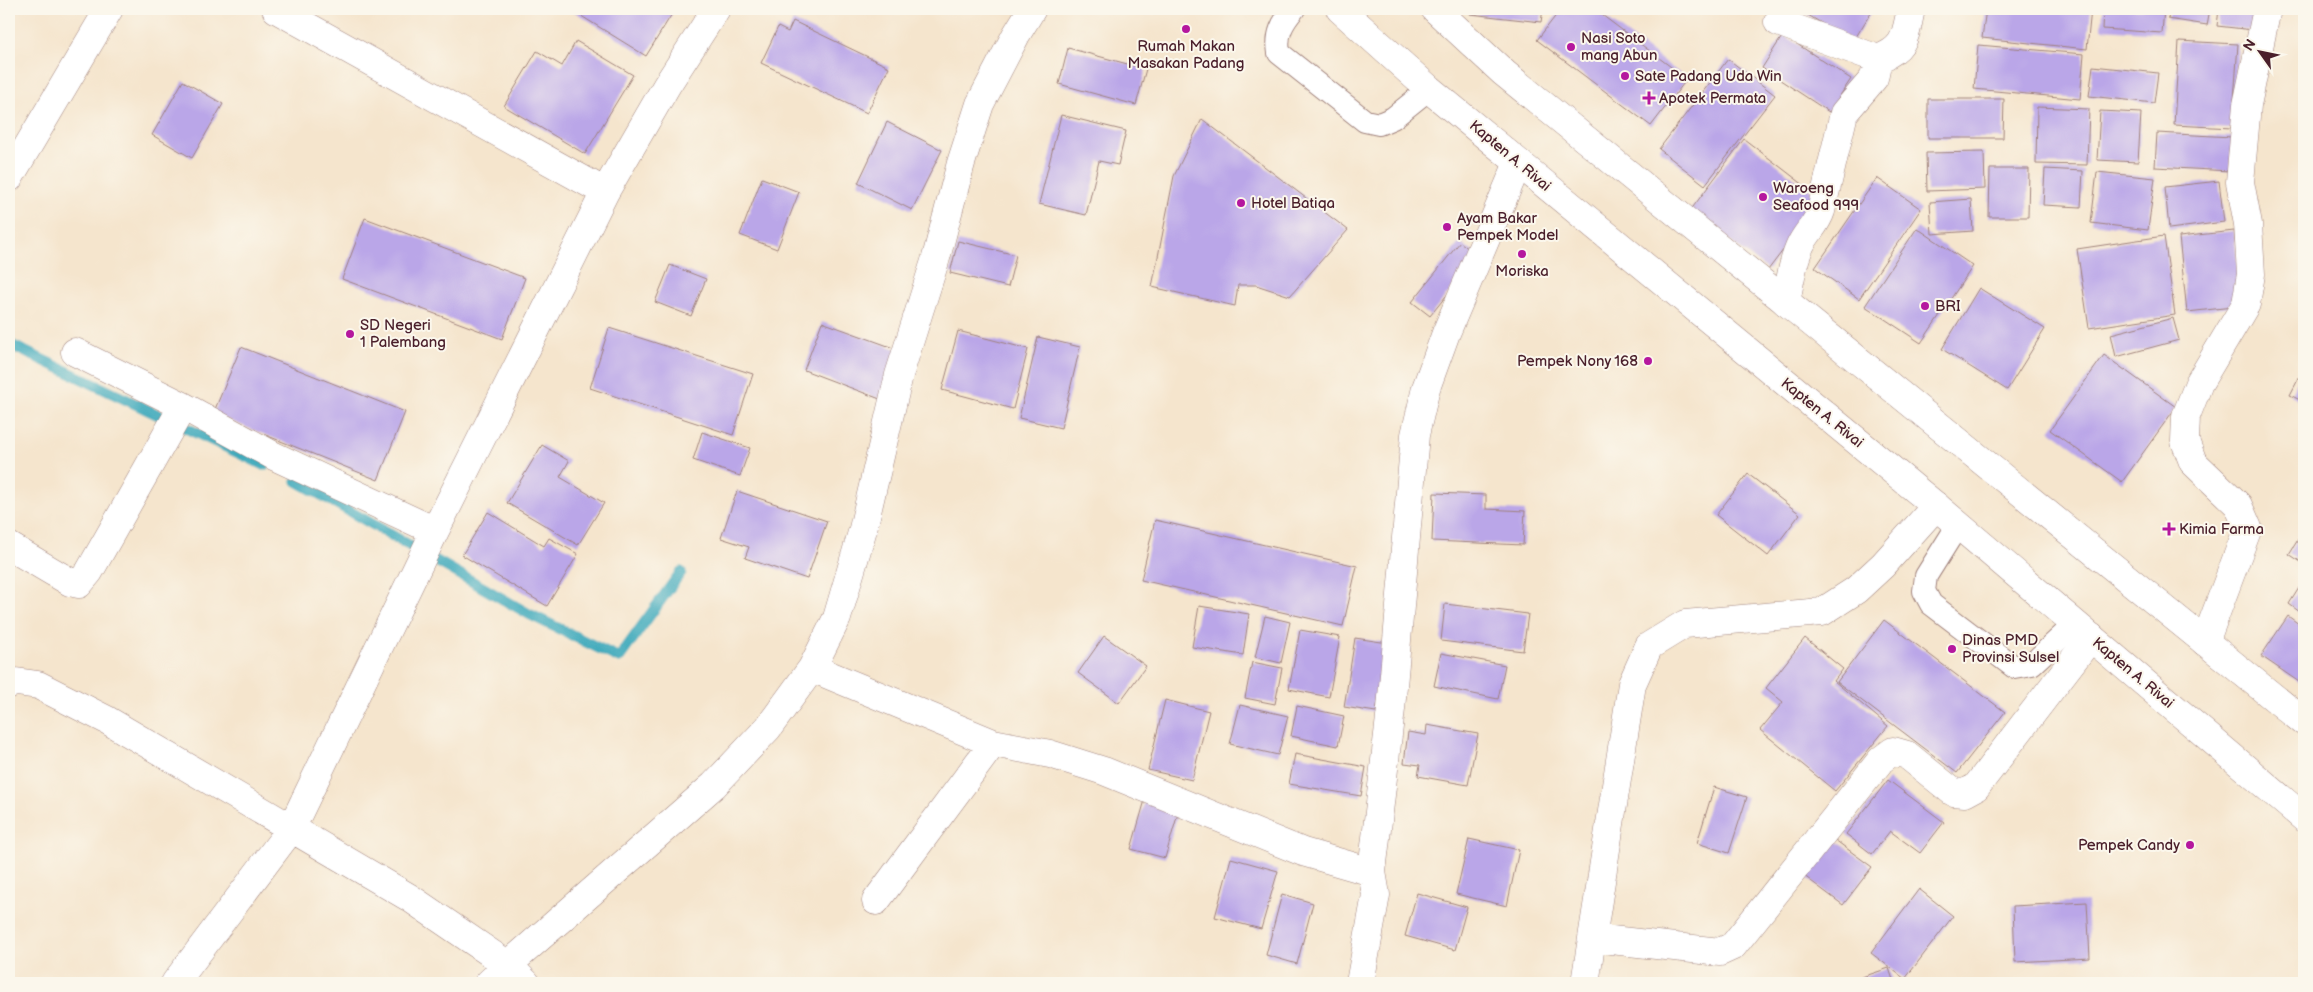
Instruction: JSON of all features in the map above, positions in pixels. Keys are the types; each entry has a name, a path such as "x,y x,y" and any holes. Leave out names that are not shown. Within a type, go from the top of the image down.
{"street":[{"path":"9,178 109,9"},
{"path":"276,9 605,192"},
{"path":"175,983 291,830 410,581 605,192 667,85 716,9"},
{"path":"9,684 16,682 38,686 106,720 410,898 507,977 714,785 768,728 812,668 837,618 863,528 899,376 936,258 961,163 980,104 1016,35 1032,9"},
{"name":"Kapten A. Rivai","path":"1340,9 1429,89 1936,506 2304,818"},
{"path":"1435,9 1504,73 2304,722"},
{"path":"1778,22 1878,59 1893,53 1904,38 1911,9"},
{"path":"2204,642 2248,528 2238,505 2193,462 2186,441 2186,416 2199,383 2246,304 2251,274 2248,224 2240,182 2247,105 2267,9"},
{"path":"1786,302 1796,256 1802,243 1817,222 1821,211 1844,113 1874,78 1878,59"},
{"path":"1360,983 1376,895 1372,872 1391,710 1415,435 1426,388 1446,333 1518,163"},
{"path":"75,352 180,411 433,536"},
{"path":"9,546 70,582 79,584 89,572 180,411"},
{"path":"1586,983 1632,684 1648,646 1685,624 1822,612 1863,584 1883,565 1936,506"},
{"path":"1592,938 1720,952 1733,946 1882,760 1893,751 1907,755 1953,792 1965,793 1976,787 2083,630"},
{"path":"812,668 993,743 1050,754 1104,771 1303,852 1372,872"},
{"path":"876,901 993,743"}],"lane":[{"path":"1294,9 1283,22 1277,38 1279,53 1365,122 1380,124 1393,118 1429,89"},
{"path":"1958,525 1926,576 1924,590 1931,604 2014,667 2032,664 2083,630"}],"building":[{"path":"570,9 675,9 646,56"},
{"path":"1471,9 1543,9 1541,22 1470,14"},
{"path":"1561,9 1594,9 1687,79 1651,126 1537,40"},
{"path":"1798,9 1873,9 1853,42"},
{"path":"1986,9 2091,9 2087,49 1982,38"},
{"path":"2103,9 2164,9 2162,33 2102,29"},
{"path":"2170,9 2210,9 2207,25 2168,19"},
{"path":"2219,9 2256,9 2253,30 2217,26"},
{"path":"793,21 889,67 867,113 761,63 778,27 788,32"},
{"path":"1783,35 1851,79 1829,112 1762,68"},
{"path":"576,41 633,75 585,154 504,106 537,51 562,66"},
{"path":"2179,41 2238,44 2232,128 2174,125"},
{"path":"1978,45 2084,54 2080,99 1974,89"},
{"path":"1068,48 1146,69 1136,105 1059,84"},
{"path":"1728,59 1775,95 1705,185 1659,149"},
{"path":"2093,66 2158,73 2154,103 2089,96"},
{"path":"183,81 223,104 192,158 152,135"},
{"path":"1928,99 2004,99 2003,138 1928,138"},
{"path":"2037,107 2089,109 2087,165 2036,164"},
{"path":"2100,111 2141,113 2138,162 2097,160"},
{"path":"1061,115 1126,131 1118,165 1099,161 1086,215 1039,204"},
{"name":"Hotel Batiqa","path":"1202,119 1348,230 1290,296 1256,285 1238,285 1235,306 1152,287 1174,176"},
{"path":"887,122 942,150 912,210 858,183"},
{"path":"2157,133 2232,137 2230,171 2155,167"},
{"path":"1744,139 1822,199 1768,270 1690,211"},
{"path":"1984,152 1985,189 1927,191 1926,153"},
{"path":"1990,169 2029,169 2028,217 1989,217"},
{"path":"2045,169 2083,171 2081,207 2043,205"},
{"path":"2097,172 2155,178 2148,230 2091,223"},
{"path":"762,178 799,192 777,249 740,235"},
{"path":"1877,178 1921,209 1859,299 1815,268"},
{"path":"2219,181 2224,222 2169,229 2165,187"},
{"path":"1971,199 1973,231 1932,234 1930,202"},
{"path":"365,218 525,278 502,339 342,279"},
{"path":"1917,228 1973,266 1921,343 1865,306"},
{"path":"2234,231 2242,306 2187,312 2179,237"},
{"path":"2164,236 2175,315 2089,328 2077,249"},
{"path":"958,241 1016,255 1008,287 950,273"},
{"path":"1460,242 1478,256 1430,316 1412,302"},
{"path":"670,265 706,279 691,316 655,302"},
{"path":"1979,288 2045,329 2007,390 1942,349"},
{"path":"2173,318 2179,340 2116,357 2111,334"},
{"path":"822,322 899,350 880,399 804,370"},
{"path":"609,328 753,374 733,435 590,388"},
{"path":"958,331 1028,349 1013,409 942,390"},
{"path":"1038,337 1080,347 1061,428 1019,418"},
{"path":"241,347 405,412 378,480 213,414"},
{"path":"2104,355 2176,407 2122,482 2050,430"},
{"path":"2304,368 2304,402 2290,395"},
{"path":"702,432 750,448 740,476 693,460"},
{"path":"542,445 569,461 560,477 604,503 578,545 507,503"},
{"path":"1748,474 1800,514 1768,556 1716,515"},
{"path":"737,491 827,521 807,579 745,558 749,547 721,538"},
{"path":"1434,493 1486,495 1486,509 1525,511 1523,545 1432,541"},
{"path":"488,512 544,546 549,538 578,554 547,606 462,555"},
{"path":"1155,520 1357,566 1343,626 1141,580"},
{"path":"2304,530 2304,564 2289,554"},
{"path":"2304,580 2304,615 2289,604"},
{"path":"1445,604 1528,614 1523,651 1441,641"},
{"path":"1199,606 1249,614 1243,655 1192,647"},
{"path":"1265,616 1290,622 1281,663 1255,657"},
{"path":"2288,616 2304,628 2304,674 2299,682 2261,656"},
{"path":"1884,620 2005,712 1957,773 1837,682"},
{"path":"1300,630 1340,637 1329,697 1289,689"},
{"path":"1104,636 1146,666 1119,703 1078,673"},
{"path":"1355,638 1388,643 1376,712 1344,707"},
{"path":"1805,638 1843,669 1834,681 1888,726 1835,791 1760,730 1783,702 1766,688"},
{"path":"1441,653 1505,665 1498,699 1434,686"},
{"path":"1252,662 1282,668 1275,704 1245,698"},
{"path":"1165,700 1209,711 1192,780 1148,770"},
{"path":"1240,705 1288,716 1278,755 1230,744"},
{"path":"1297,706 1344,716 1338,746 1291,736"},
{"path":"1427,725 1478,734 1468,785 1418,776 1420,765 1404,763 1408,732 1426,735"},
{"path":"1295,754 1366,767 1361,796 1289,784"},
{"path":"1888,780 1944,822 1920,853 1890,831 1872,854 1846,834"},
{"path":"1714,787 1747,797 1729,853 1697,843"},
{"path":"1145,800 1179,810 1165,858 1131,849"},
{"path":"1831,837 1872,867 1843,905 1803,875"},
{"path":"1469,839 1519,850 1507,906 1456,894"},
{"path":"1231,858 1278,871 1261,929 1215,917"},
{"path":"1919,889 1953,916 1905,979 1871,953"},
{"path":"1417,893 1467,907 1455,950 1405,936"},
{"path":"1282,894 1313,903 1297,964 1266,955"},
{"path":"2087,902 2090,958 2015,962 2013,906"},
{"path":"1889,968 1894,983 1851,983 1850,981"}],"waterway":[{"path":"9,344 264,465"},
{"path":"297,481 529,614 619,658 681,572"}],"place":[{"name":"Rumah Makan Masakan Padang","path":"1186,29"},
{"name":"Nasi Soto mang Abun","path":"1571,47"},
{"name":"Sate Padang Uda Win","path":"1625,76"},
{"name":"Apotek Permata","path":"1649,98"},
{"name":"Waroeng Seafood 999","path":"1763,197"},
{"name":"Hotel Batiqa","path":"1241,203"},
{"name":"Ayam Bakar Pempek Model","path":"1447,227"},
{"name":"Moriska","path":"1522,254"},
{"name":"BRI","path":"1925,306"},
{"name":"SD Negeri 1 Palembang","path":"350,334"},
{"name":"Pempek Nony 168","path":"1648,361"},
{"name":"Kimia Farma","path":"2169,529"},
{"name":"Dinas PMD Provinsi Sulsel","path":"1952,649"},
{"name":"Pempek Candy","path":"2190,845"}]}
